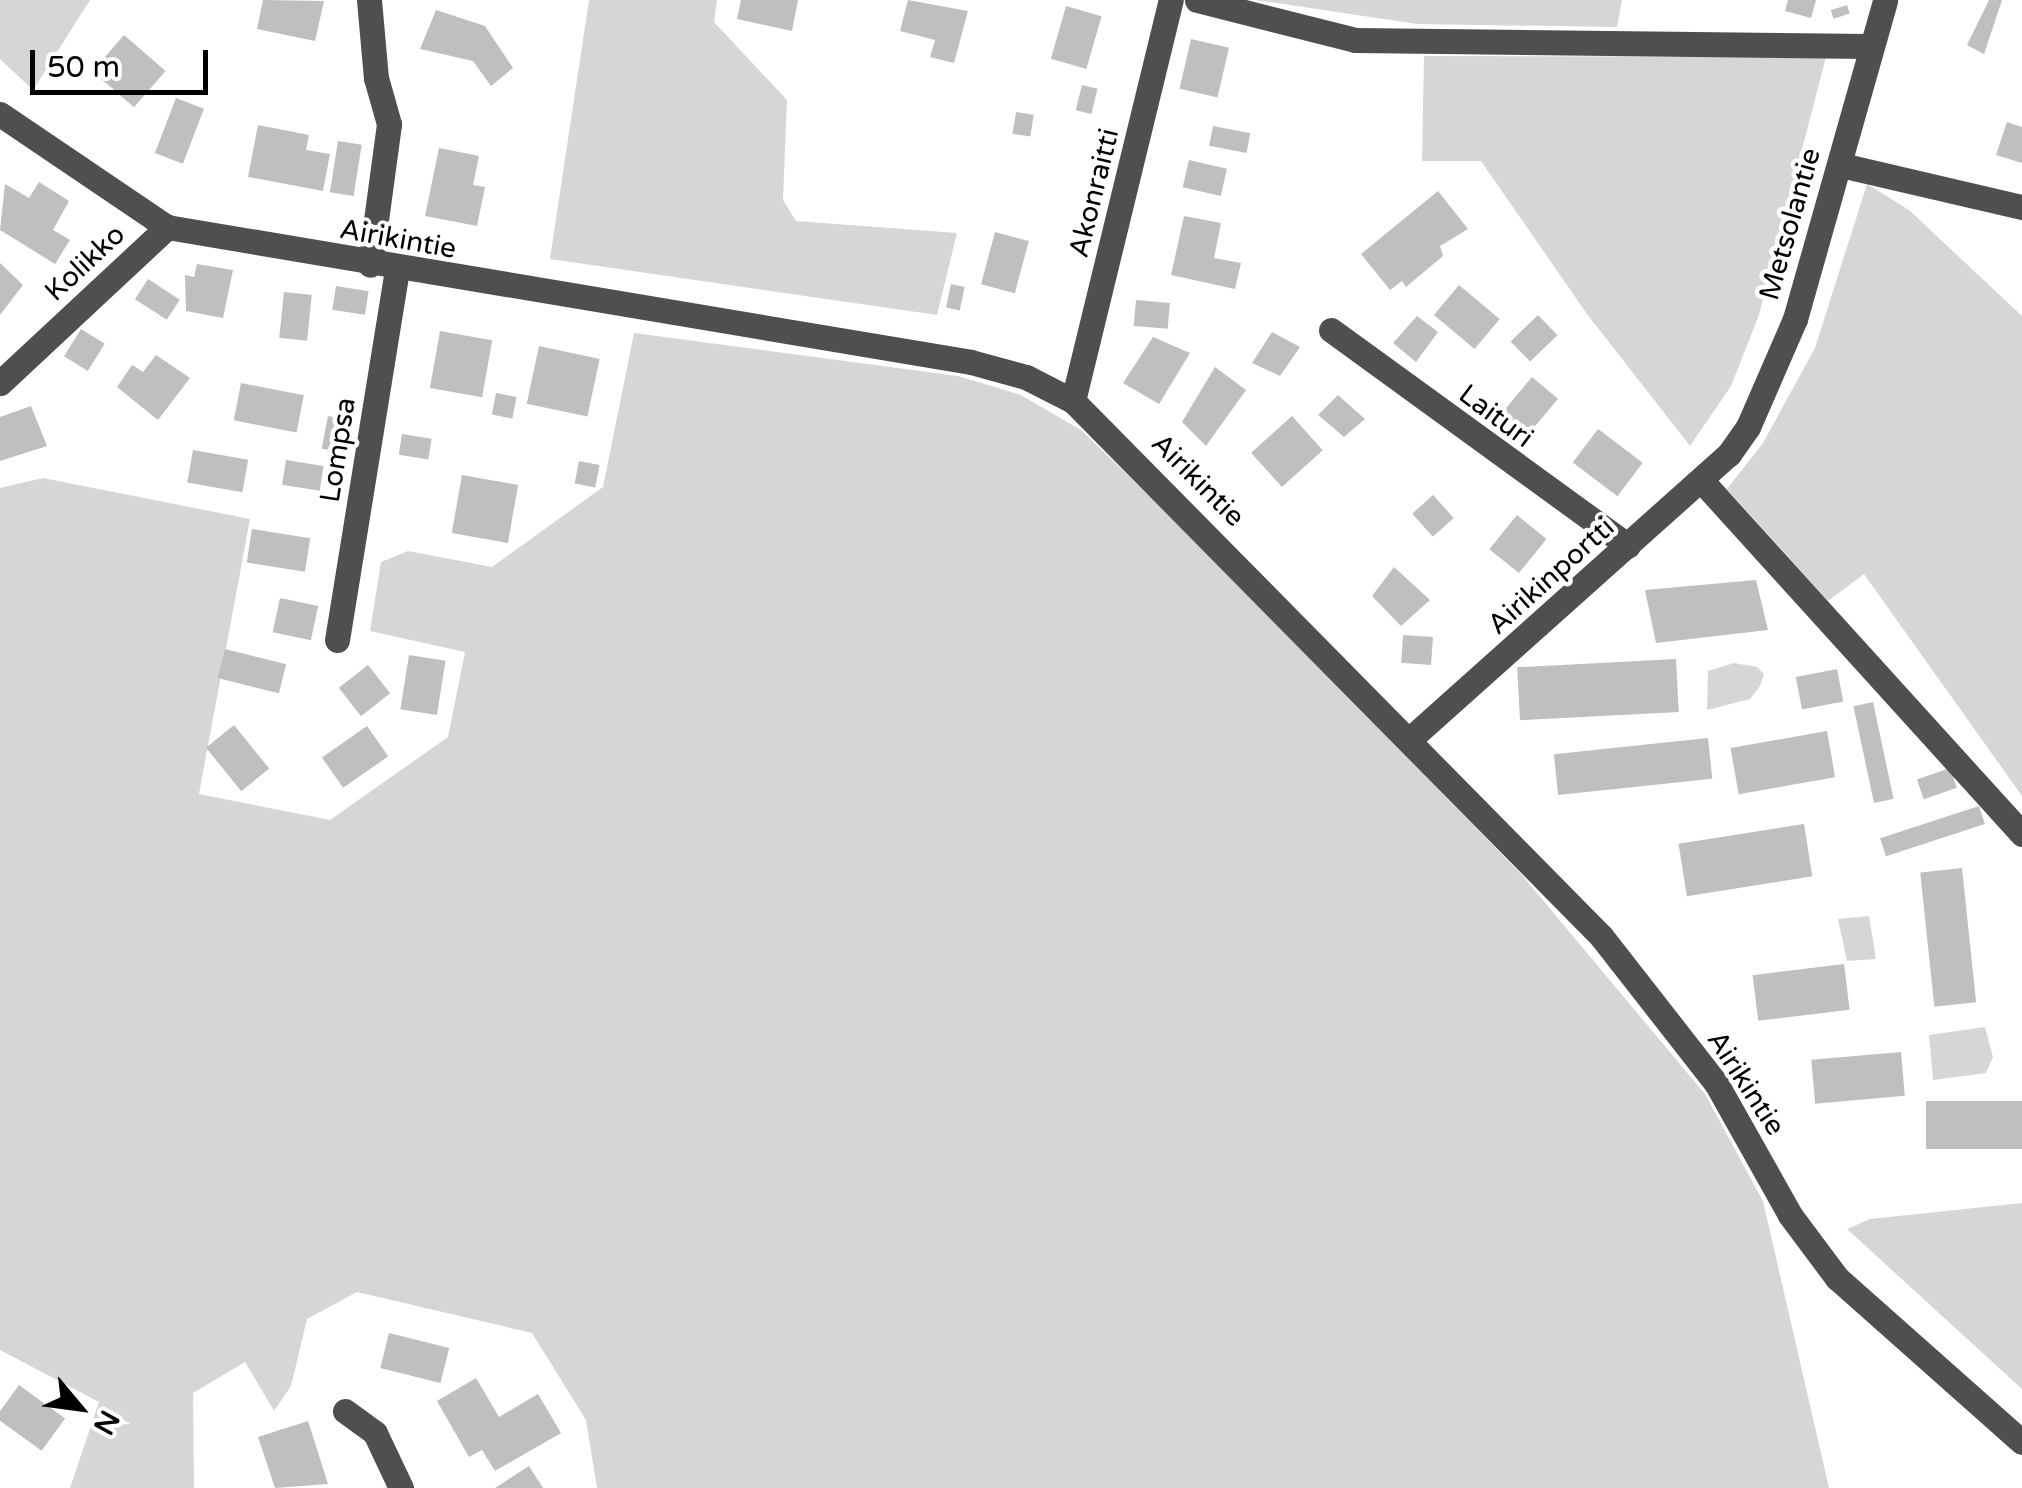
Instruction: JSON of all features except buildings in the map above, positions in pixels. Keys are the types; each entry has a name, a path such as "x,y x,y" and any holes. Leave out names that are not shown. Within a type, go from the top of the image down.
{"street":[{"path":"369,0 389,124 370,265"},
{"name":"Akonraitti","path":"1073,401 1172,0"},
{"path":"1197,0 1355,40 1869,46"},
{"name":"Metsolantie","path":"1729,454 1776,373 1841,164 1869,46 1885,0"},
{"name":"Airikintie","path":"0,114 167,227 397,270 971,362 1026,377 1073,401 1601,936 1716,1083 1790,1215 1837,1278 2022,1442"},
{"path":"1841,164 2022,207"},
{"name":"Kolikko","path":"0,383 167,227"},
{"name":"Lompsa","path":"337,640 397,270"},
{"name":"Laituri","path":"1331,330 1628,546"},
{"name":"Airikinportti","path":"1410,739 1729,454"},
{"path":"1702,480 2022,834"},
{"path":"345,1411 375,1433 401,1488"}],"shaded area":[{"path":"0,0 90,0 33,90 0,59"},
{"path":"589,0 717,0 714,22 787,100 783,200 796,221 957,233 937,315 550,259"},
{"path":"1256,0 1622,0 1617,27 1417,24"},
{"path":"1424,56 1826,57 1759,315 1731,386 1690,446 1587,314 1481,161 1422,161"},
{"path":"1867,184 1909,210 2022,316 2022,796 1864,574 1828,601 1727,489 1763,443 1815,348"},
{"path":"634,333 958,376 1021,395 1081,430 1192,537 1521,874 1705,1094 1763,1201 1829,1488 597,1488 586,1420 532,1333 357,1292 307,1319 291,1386 274,1411 245,1362 193,1393 194,1488 70,1488 99,1402 0,1350 0,488 43,478 250,519 199,794 330,820 448,737 465,652 370,631 381,562 408,551 492,567 603,487"},
{"path":"1734,663 1757,667 1764,674 1760,686 1750,699 1707,710 1708,671"},
{"path":"1869,916 1876,959 1847,961 1838,919"},
{"path":"1985,1027 1993,1057 1986,1073 1933,1080 1929,1035"},
{"path":"2022,1203 2022,1389 1847,1229 1870,1219"}]}
